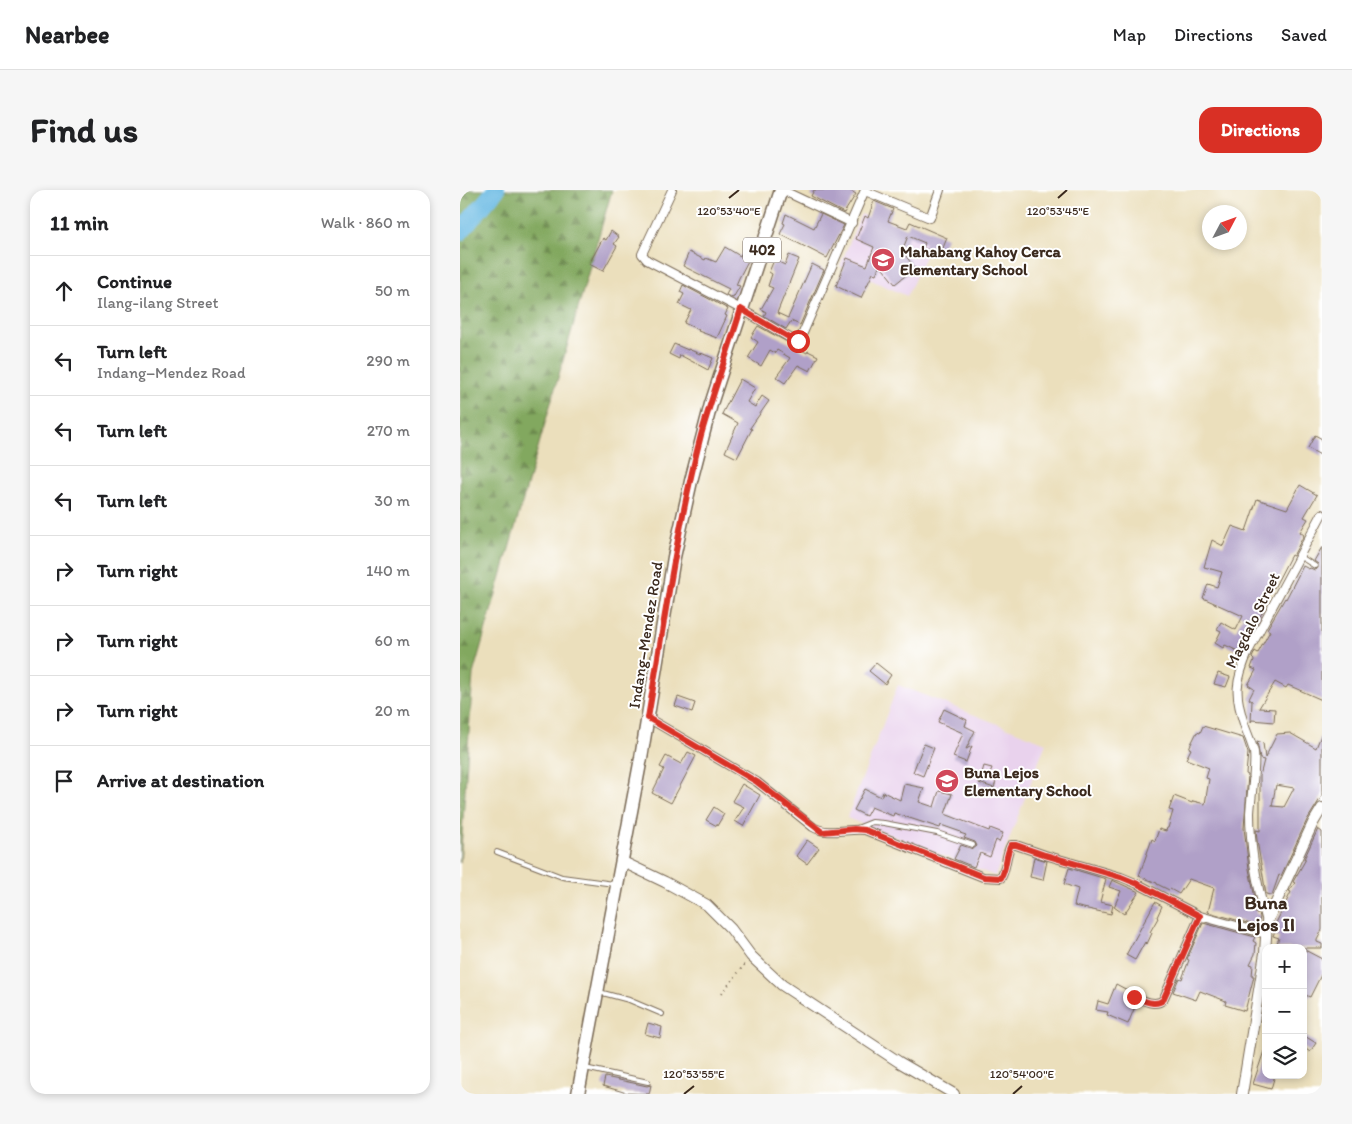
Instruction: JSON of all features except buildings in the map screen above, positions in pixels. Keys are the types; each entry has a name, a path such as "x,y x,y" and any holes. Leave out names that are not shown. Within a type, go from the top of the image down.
{"main road":[{"name":"Indang–Mendez Road","path":"578,1094 648,718 674,557 699,445 741,309 782,190"}],"street":[{"path":"672,190 642,254 647,260 798,341 804,333 865,190 930,218 940,190"},
{"path":"782,190 852,222"},
{"name":"Magdalo Street","path":"1267,922 1259,896 1252,852 1251,794 1254,752 1237,700 1237,685 1249,650 1322,514"},
{"path":"648,718 757,782 822,832 854,829 865,830 984,877 993,878 1001,878 1005,872 1007,852 1011,845 1016,845 1121,877 1200,916 1266,934"},
{"path":"1242,1094 1261,983 1267,922 1286,879 1321,812"},
{"path":"621,861 666,882 707,905 731,929 752,956 782,985 899,1062 954,1094"},
{"path":"1134,997 1155,1004 1159,1004 1163,1000 1200,916"}],"lane":[{"path":"1299,556 1315,566"},
{"path":"854,829 872,822 884,822 937,834 973,845"},
{"path":"497,852 562,877 616,885"},
{"path":"597,991 629,1000 662,1014"},
{"path":"583,1067 648,1082"}],"path":[{"path":"722,993 752,956"}],"shaded area":[{"name":"Mahabang Kahoy Cerca Elementary School","path":"861,214 930,245 907,296 840,266"},
{"name":"Buna Lejos Elementary School","path":"898,685 1046,743 995,876 847,818"}],"green space":[{"path":"460,190 612,190 473,674 460,863"}],"waterway":[{"path":"460,232 496,190"}],"place":[{"name":"Mahabang Kahoy Cerca Elementary School","path":"883,260"},
{"name":"Buna Lejos Elementary School","path":"947,781"}],"district":[{"name":"Buna Lejos II","path":"1266,913"}],"route":[{"path":"798,341 741,309 701,436 674,557 648,718 757,782 822,832 854,829 865,830 984,877 993,878 1001,878 1005,872 1007,852 1011,845 1016,845 1121,877 1200,916 1163,1000 1159,1004 1155,1004 1134,997"}]}
